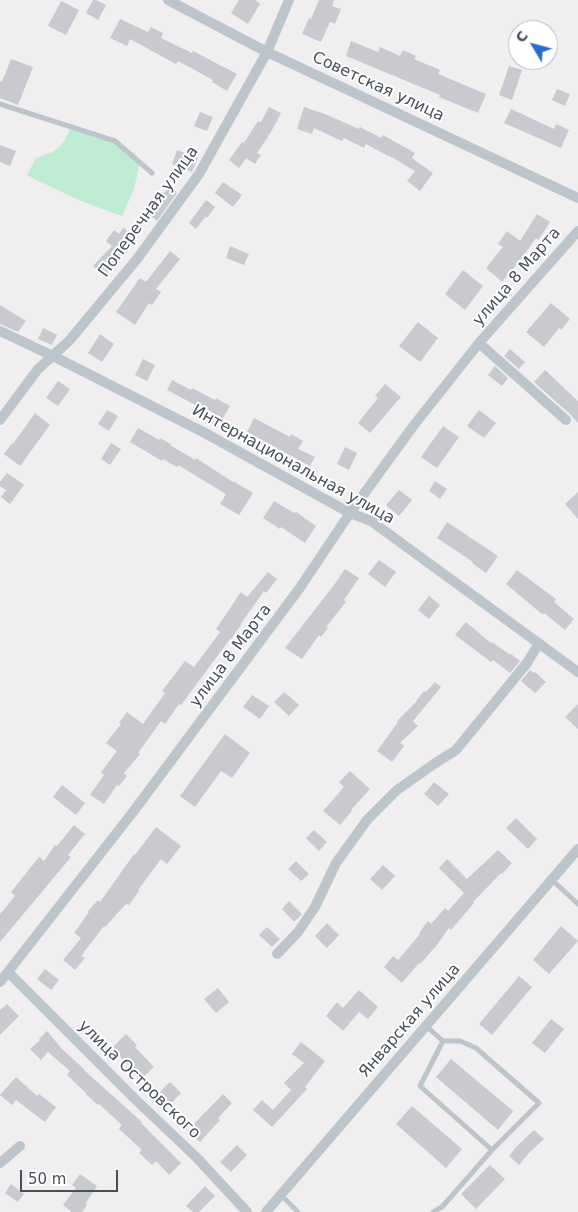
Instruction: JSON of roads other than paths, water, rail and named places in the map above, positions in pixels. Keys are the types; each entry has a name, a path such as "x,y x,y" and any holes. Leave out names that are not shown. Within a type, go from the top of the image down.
{"street":[{"name":"Советская улица","path":"168,0 267,52 578,198"},
{"name":"Поперечная улица","path":"0,420 38,369 69,341 136,259 199,174 267,52 289,0"},
{"name":"улица 8 Марта","path":"0,982 139,804 299,588 350,513 414,425 480,343 578,231"},
{"name":"Интернациональная улица","path":"0,331 203,432 350,513 371,521 578,672"},
{"name":"улица 8 Марта","path":"480,343 566,420"},
{"path":"277,954 298,932 315,907 336,863 367,820 397,790 456,750 527,663 539,643"},
{"name":"Январская улица","path":"266,1212 578,849"},
{"name":"улица Островского","path":"8,972 197,1158 246,1212"},
{"path":"0,1163 20,1146"}],"lane":[{"path":"0,104 115,142 152,173"},
{"path":"552,880 578,904"},
{"path":"426,1026 443,1041 460,1041 476,1048 539,1103 492,1150 442,1207 433,1212"},
{"path":"443,1041 420,1086 492,1150"},
{"path":"281,1194 298,1212"}]}
